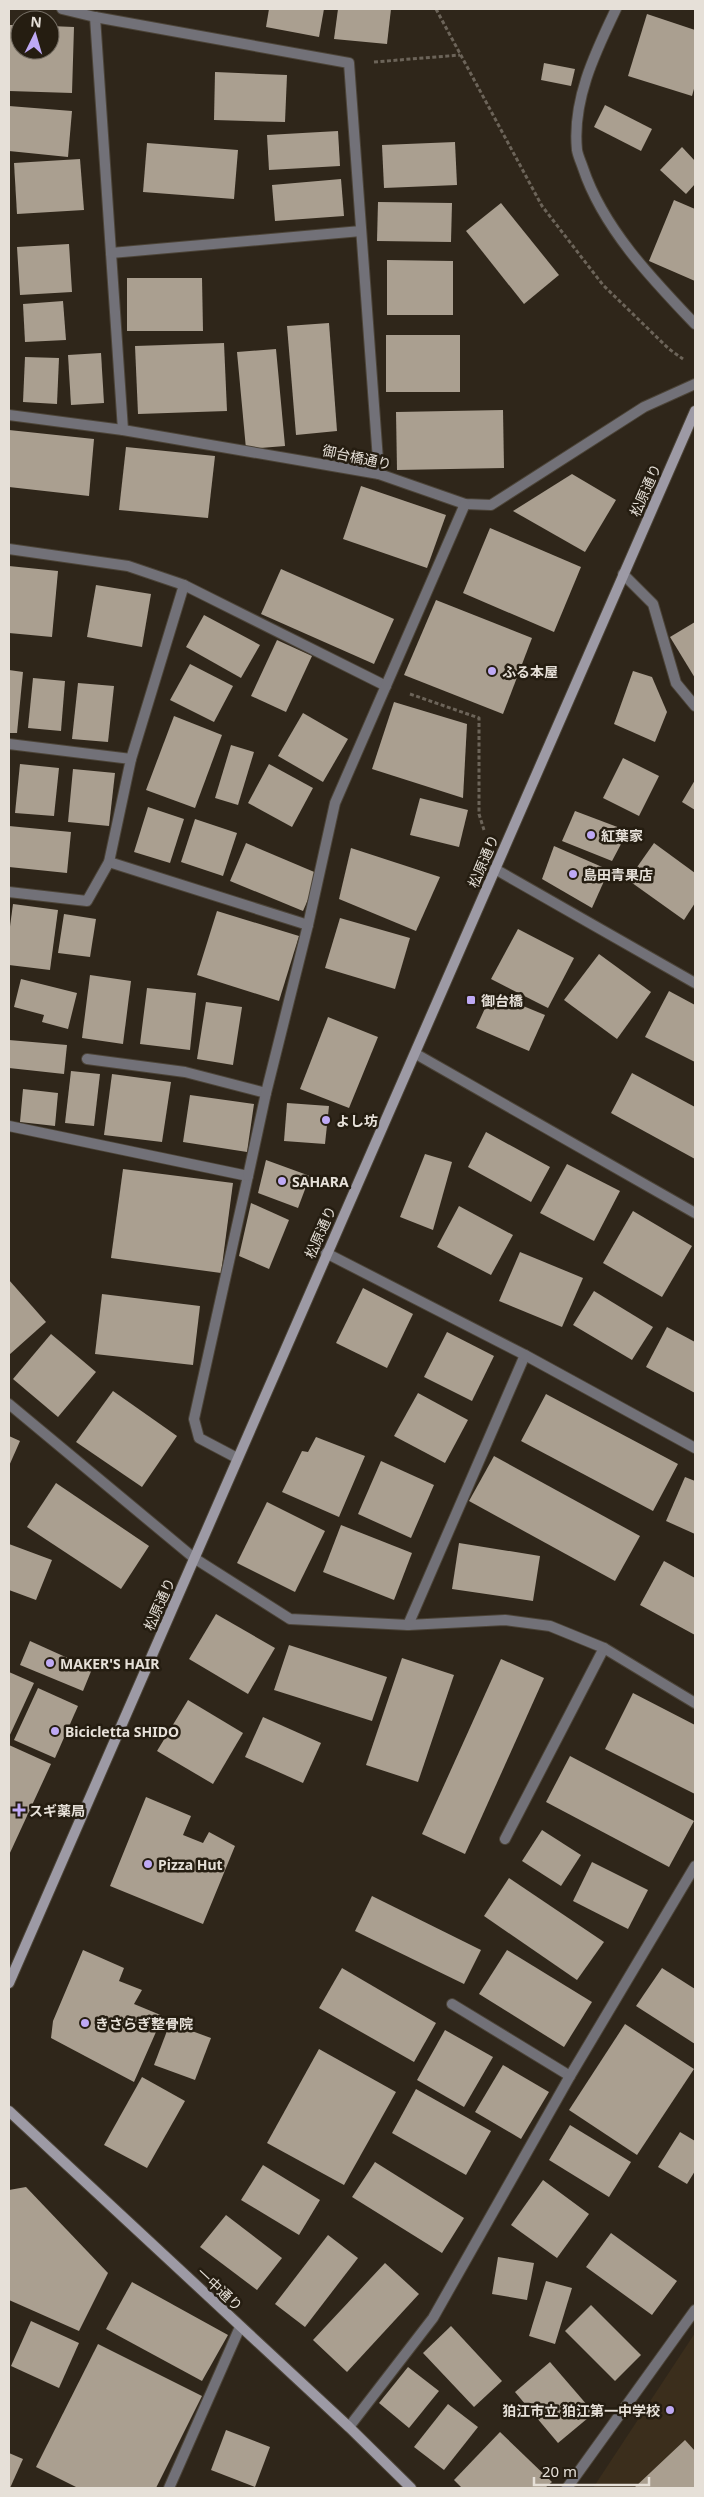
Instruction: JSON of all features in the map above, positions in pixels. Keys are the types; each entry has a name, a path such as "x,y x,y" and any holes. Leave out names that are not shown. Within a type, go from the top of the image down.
{"main road":[{"name":"松原通り","path":"9,1983 695,411"},
{"name":"一中通り","path":"9,2111 349,2427 412,2488"}],"street":[{"path":"62,9 95,17 349,63 379,474"},
{"path":"616,9 592,60 580,105 577,151 592,194 647,273 695,324"},
{"path":"95,17 123,430"},
{"path":"111,254 361,231"},
{"name":"御台橋通り","path":"9,415 123,430 379,474 465,504 491,505 644,407 695,384"},
{"path":"237,1458 199,1438 194,1419 266,1093 308,925 334,803 465,504"},
{"path":"9,549 128,566 184,585 386,686"},
{"path":"624,574 652,604 676,683 695,706"},
{"path":"9,892 87,901 109,862 131,759 184,585"},
{"path":"9,744 131,759"},
{"path":"109,862 308,925"},
{"path":"495,869 695,983"},
{"path":"416,1054 695,1213"},
{"path":"87,1058 185,1072 266,1093"},
{"path":"9,1126 248,1176"},
{"path":"326,1253 525,1356 695,1448"},
{"path":"408,1625 525,1356"},
{"path":"9,1404 194,1558 290,1619 408,1625 505,1620 550,1626 604,1648 695,1703"},
{"path":"505,1839 604,1648"},
{"path":"349,2427 433,2318 570,2076 695,1866"},
{"path":"452,2004 570,2076"},
{"path":"566,2488 695,2310"},
{"path":"169,2488 240,2327"}],"path":[{"path":"436,9 542,206 604,285 669,349 683,359"},
{"path":"349,63 461,55"},
{"path":"386,686 479,718 479,814 495,869"}],"shaded area":[{"name":"狛江市立 狛江第一中学校","path":"695,2333 695,2488 593,2488"}],"building":[{"path":"269,9 324,9 319,37 266,27"},
{"path":"338,9 391,9 387,44 334,39"},
{"path":"647,14 695,30 695,85 692,96 628,76"},
{"path":"9,25 10,60 60,60 60,26 74,27 72,93 9,91"},
{"path":"544,63 575,69 571,86 541,80"},
{"path":"215,72 287,75 285,122 214,120"},
{"path":"605,105 652,129 641,151 594,127"},
{"path":"9,106 72,111 68,157 9,151"},
{"path":"338,131 340,166 269,170 267,135"},
{"path":"455,142 457,185 384,188 382,145"},
{"path":"147,143 238,150 234,199 143,192"},
{"path":"682,147 695,161 695,184 686,194 660,170"},
{"path":"80,159 84,210 17,214 14,163"},
{"path":"341,179 344,216 275,221 272,185"},
{"path":"674,200 695,209 695,281 649,261"},
{"path":"378,202 452,203 451,242 377,241"},
{"path":"501,203 559,275 524,304 466,231"},
{"path":"69,244 72,292 20,295 17,247"},
{"path":"387,260 453,261 453,315 387,315"},
{"path":"127,278 202,278 203,331 127,331"},
{"path":"63,301 66,340 25,342 23,304"},
{"path":"329,323 337,431 296,435 287,326"},
{"path":"386,335 460,335 460,392 386,392"},
{"path":"224,343 227,411 138,414 135,346"},
{"path":"276,349 285,446 246,449 237,352"},
{"path":"101,353 104,403 71,405 68,355"},
{"path":"25,357 59,358 57,404 23,402"},
{"path":"503,410 504,468 397,470 396,412"},
{"path":"9,430 94,439 89,496 9,487"},
{"path":"126,447 215,456 208,518 119,510"},
{"path":"572,474 616,500 585,552 513,511"},
{"path":"361,486 446,515 427,568 343,539"},
{"path":"490,528 581,567 554,632 463,593"},
{"path":"9,566 58,571 52,637 9,633"},
{"path":"281,569 394,619 374,664 261,614"},
{"path":"96,585 151,594 142,647 87,637"},
{"path":"436,600 532,638 503,714 404,675"},
{"path":"204,615 260,645 241,678 186,647"},
{"path":"695,622 695,678 670,637"},
{"path":"277,640 312,656 286,712 251,696"},
{"path":"190,664 233,686 214,722 170,700"},
{"path":"9,670 23,672 17,733 9,733"},
{"path":"633,671 652,677 667,712 655,742 614,724"},
{"path":"33,678 65,681 61,731 28,728"},
{"path":"78,683 114,686 108,742 72,739"},
{"path":"394,702 467,724 463,798 372,769"},
{"path":"303,713 348,739 323,782 278,756"},
{"path":"174,716 222,735 195,808 146,790"},
{"path":"231,745 254,752 238,805 215,798"},
{"path":"623,758 659,776 639,816 603,798"},
{"path":"20,764 59,768 54,816 15,813"},
{"path":"269,764 313,788 292,827 248,803"},
{"path":"73,769 115,773 109,826 68,822"},
{"path":"695,780 695,810 682,802"},
{"path":"420,798 468,810 459,847 410,835"},
{"path":"148,807 184,819 170,863 134,852"},
{"path":"575,811 628,831 612,861 562,841"},
{"path":"195,819 237,833 223,876 181,862"},
{"path":"9,826 71,832 67,873 9,867"},
{"path":"246,843 319,874 303,911 230,881"},
{"path":"654,843 695,873 695,903 684,920 628,880"},
{"path":"554,846 609,870 592,908 542,879"},
{"path":"351,848 440,877 416,931 339,899"},
{"path":"13,904 58,910 50,970 9,965 9,934"},
{"path":"217,911 299,936 279,1001 197,975"},
{"path":"64,914 96,919 90,957 58,953"},
{"path":"340,918 410,938 395,989 325,968"},
{"path":"518,929 574,958 548,1008 491,979"},
{"path":"599,954 651,992 617,1039 564,1000"},
{"path":"90,975 131,981 123,1044 82,1038"},
{"path":"21,979 77,993 68,1029 42,1022 44,1015 14,1007"},
{"path":"147,988 196,993 190,1050 140,1044"},
{"path":"669,991 695,1005 695,1062 645,1037"},
{"path":"492,993 545,1015 529,1051 476,1028"},
{"path":"206,1002 242,1007 233,1065 197,1059"},
{"path":"328,1017 378,1037 349,1108 300,1089"},
{"path":"9,1040 67,1045 64,1074 9,1068"},
{"path":"71,1071 100,1074 94,1126 65,1123"},
{"path":"632,1073 695,1107 695,1159 611,1113"},
{"path":"112,1074 171,1082 162,1142 104,1135"},
{"path":"23,1089 58,1093 55,1126 20,1122"},
{"path":"190,1095 254,1104 247,1152 183,1142"},
{"path":"287,1103 329,1106 325,1144 284,1141"},
{"path":"486,1132 550,1167 531,1202 468,1167"},
{"path":"425,1154 452,1162 433,1230 400,1217"},
{"path":"266,1160 310,1176 298,1208 258,1193"},
{"path":"567,1164 620,1191 594,1241 540,1213"},
{"path":"123,1169 233,1183 221,1273 111,1258"},
{"path":"251,1203 289,1220 269,1269 239,1256"},
{"path":"459,1206 513,1235 491,1275 437,1247"},
{"path":"633,1211 692,1246 662,1297 603,1263"},
{"path":"520,1252 583,1278 562,1327 499,1301"},
{"path":"9,1280 46,1322 9,1355"},
{"path":"363,1288 413,1314 387,1368 336,1343"},
{"path":"594,1291 653,1327 632,1360 573,1325"},
{"path":"102,1294 200,1306 193,1365 95,1354"},
{"path":"667,1327 695,1342 695,1393 646,1367"},
{"path":"447,1332 494,1356 472,1401 424,1377"},
{"path":"51,1334 96,1372 58,1417 13,1379"},
{"path":"113,1391 177,1436 142,1487 76,1442"},
{"path":"418,1393 468,1420 445,1463 394,1436"},
{"path":"546,1394 678,1464 653,1511 521,1441"},
{"path":"9,1436 20,1441 9,1466"},
{"path":"316,1437 365,1456 339,1517 282,1492 302,1451 308,1452"},
{"path":"494,1456 640,1536 615,1581 469,1501"},
{"path":"381,1461 434,1485 411,1538 358,1514"},
{"path":"685,1477 695,1481 695,1534 666,1521"},
{"path":"56,1483 149,1546 121,1589 27,1527"},
{"path":"267,1502 325,1531 295,1592 237,1563"},
{"path":"341,1525 412,1553 394,1600 323,1572"},
{"path":"459,1543 540,1556 533,1601 452,1589"},
{"path":"9,1544 52,1560 36,1600 9,1590"},
{"path":"664,1561 695,1578 695,1635 640,1605"},
{"path":"216,1614 275,1648 248,1694 189,1659"},
{"path":"30,1641 92,1669 83,1691 20,1665"},
{"path":"289,1645 387,1677 372,1721 274,1690"},
{"path":"402,1658 454,1675 418,1782 366,1765"},
{"path":"501,1659 544,1678 465,1854 422,1834"},
{"path":"9,1672 34,1683 9,1737"},
{"path":"38,1688 78,1706 55,1758 14,1740"},
{"path":"633,1693 695,1725 695,1794 605,1749"},
{"path":"188,1700 243,1733 213,1784 157,1751"},
{"path":"263,1717 321,1743 303,1783 245,1757"},
{"name":"スギ薬局","path":"9,1745 51,1764 9,1855"},
{"path":"570,1756 694,1821 669,1867 546,1802"},
{"path":"146,1797 191,1816 183,1835 203,1843 209,1832 235,1846 203,1924 110,1886"},
{"path":"542,1830 581,1855 561,1886 522,1861"},
{"path":"592,1862 648,1890 628,1929 573,1901"},
{"path":"509,1878 604,1942 577,1980 484,1916"},
{"path":"372,1896 481,1950 464,1984 355,1931"},
{"path":"83,1950 124,1968 119,1981 142,1990 134,2004 163,2016 134,2082 51,2038 53,2021"},
{"path":"507,1950 592,2002 564,2047 479,1994"},
{"path":"342,1968 436,2023 414,2062 319,2008"},
{"path":"662,1968 695,1989 695,2044 636,2006"},
{"path":"170,2023 211,2038 195,2080 154,2065"},
{"path":"625,2024 694,2069 637,2155 569,2110"},
{"path":"445,2030 493,2057 464,2107 417,2080"},
{"path":"319,2049 396,2092 344,2185 267,2143"},
{"path":"503,2065 549,2092 521,2139 475,2112"},
{"path":"142,2077 185,2101 147,2168 104,2145"},
{"path":"416,2089 491,2131 466,2175 392,2133"},
{"path":"570,2125 631,2162 609,2197 549,2160"},
{"path":"680,2132 695,2141 695,2171 687,2184 658,2167"},
{"path":"375,2162 464,2218 442,2253 352,2197"},
{"path":"263,2165 320,2200 299,2235 241,2200"},
{"path":"543,2180 589,2214 557,2258 511,2225"},
{"path":"26,2187 108,2273 79,2331 9,2300 9,2190"},
{"path":"226,2215 282,2258 257,2290 200,2247"},
{"path":"611,2233 677,2281 652,2315 586,2267"},
{"path":"328,2235 358,2258 305,2327 275,2304"},
{"path":"498,2257 534,2263 527,2300 492,2294"},
{"path":"385,2263 419,2294 347,2372 313,2340"},
{"path":"546,2281 572,2288 555,2344 529,2336"},
{"path":"132,2282 228,2335 202,2381 106,2329"},
{"path":"591,2305 641,2355 615,2381 565,2331"},
{"path":"31,2321 79,2343 59,2388 11,2366"},
{"path":"451,2326 502,2381 474,2407 423,2353"},
{"path":"98,2344 202,2396 156,2488 78,2488 36,2467"},
{"path":"550,2362 594,2413 558,2443 515,2392"},
{"path":"408,2367 439,2391 409,2428 379,2403"},
{"path":"448,2404 478,2427 444,2470 414,2447"},
{"path":"226,2430 270,2447 255,2487 211,2470"},
{"path":"500,2432 552,2482 545,2488 462,2488 454,2480"},
{"path":"685,2440 695,2451 695,2488 634,2488"},
{"path":"9,2453 23,2459 10,2488 9,2488"}],"place":[{"name":"ふる本屋","path":"492,671"},
{"name":"紅葉家","path":"591,835"},
{"name":"島田青果店","path":"573,874"},
{"name":"御台橋","path":"471,1000"},
{"name":"よし坊","path":"326,1120"},
{"name":"SAHARA","path":"282,1181"},
{"name":"MAKER'S HAIR","path":"50,1663"},
{"name":"Bicicletta SHIDO","path":"55,1731"},
{"name":"スギ薬局","path":"19,1810"},
{"name":"Pizza Hut","path":"148,1864"},
{"name":"きさらぎ整骨院","path":"85,2023"},
{"name":"狛江市立 狛江第一中学校","path":"670,2410"}]}
